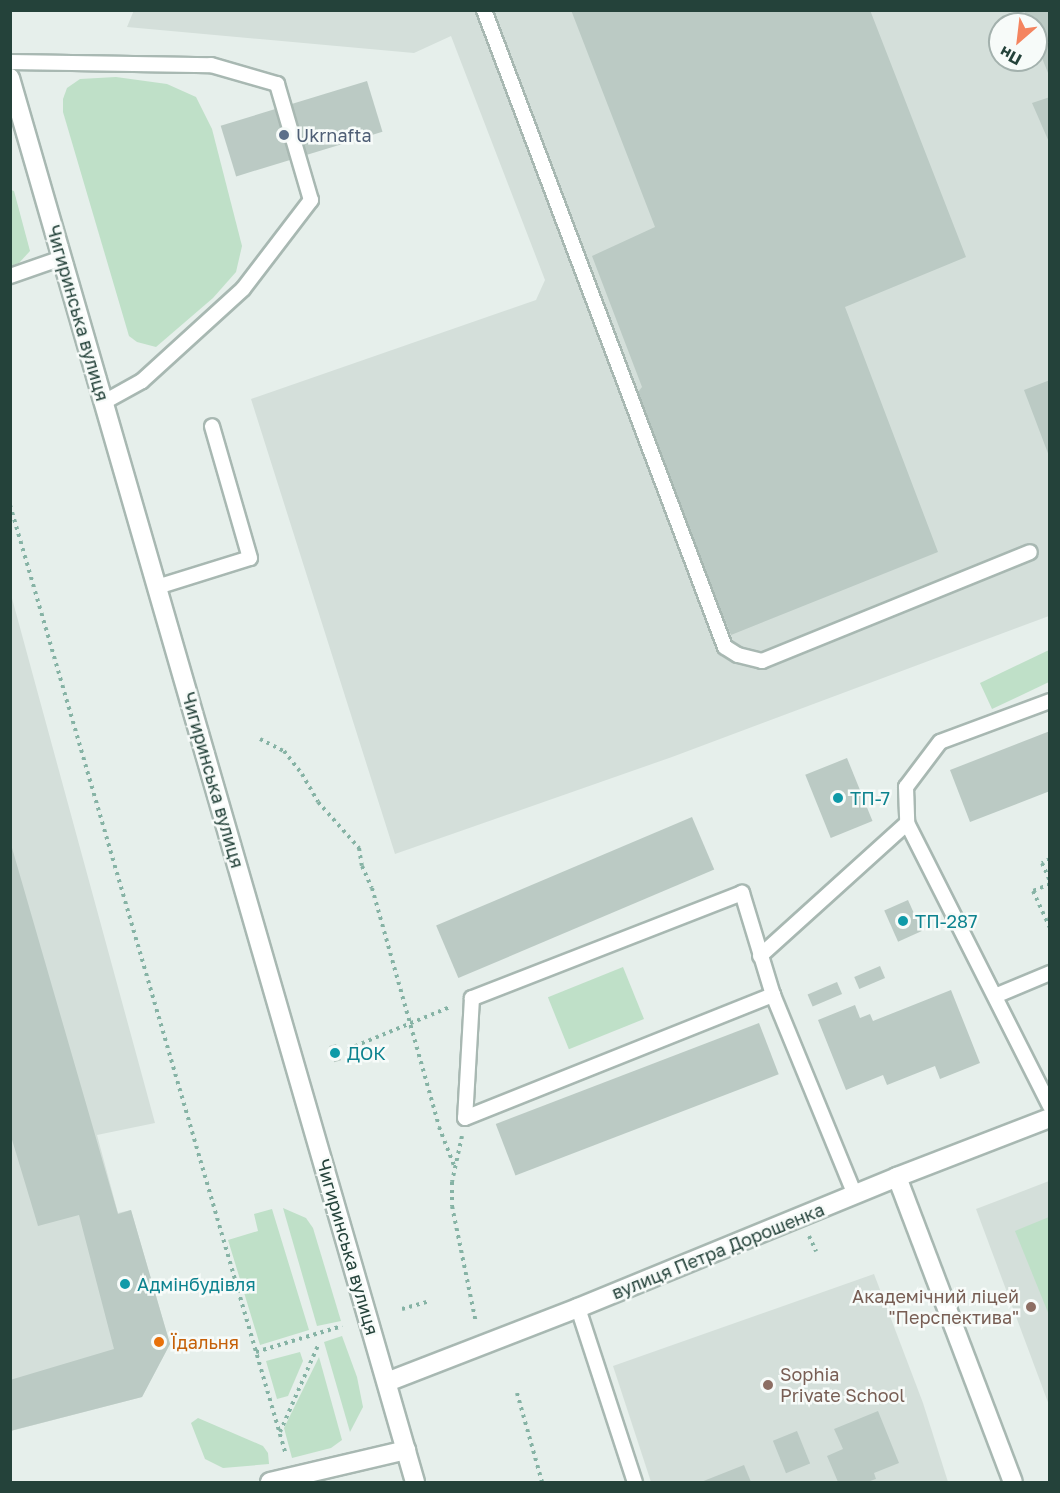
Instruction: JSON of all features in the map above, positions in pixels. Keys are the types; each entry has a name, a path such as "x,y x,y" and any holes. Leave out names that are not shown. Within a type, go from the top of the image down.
{"main road":[{"name":"Чигиринська вулиця","path":"10,78 17,126 62,258 416,1482"},
{"name":"вулиця Петра Дорошенка","path":"387,1382 578,1308 897,1177 1050,1118"},
{"path":"897,1177 1013,1482"},
{"path":"280,1480 406,1450"}],"lane":[{"path":"484,10 725,647 738,655 762,661 1030,552"},
{"path":"10,62 211,65 277,84 311,200 243,289 142,381 104,402"},
{"path":"10,276 62,258"},
{"path":"157,587 250,558 212,426"},
{"path":"1050,701 940,742 906,787 907,823 1050,1106"},
{"path":"760,956 907,823"},
{"path":"773,995 465,1118 472,998 742,893 773,995 855,1195"},
{"path":"995,996 1050,973"},
{"path":"578,1308 635,1482"}],"path":[{"path":"10,505 279,1432 280,1480"},
{"path":"260,739 278,747 289,756 318,802 358,848 362,866 372,888 439,1127 455,1168"},
{"path":"1050,860 1042,863 1050,882 1033,891 1050,928"},
{"path":"348,1048 472,998"},
{"path":"465,1118 452,1193 454,1223 478,1334"},
{"path":"402,1309 427,1302"},
{"path":"256,1352 342,1326"},
{"path":"279,1432 319,1342"},
{"path":"517,1393 542,1482"}],"shaded area":[{"path":"134,10 1049,11 1049,616 672,757 395,854 251,399 536,300 545,280 451,36 414,53 127,27"},
{"path":"10,591 155,1123 97,1135 118,1213 131,1210 170,1344 142,1397 11,1431"},
{"name":"Академічний ліцей \"Перспектива\"","path":"1049,1181 1049,1405 976,1209"},
{"name":"Sophia Private School","path":"874,1274 923,1403 948,1482 651,1482 613,1366"}],"green space":[{"path":"116,77 167,84 196,97 212,129 242,246 236,272 213,298 156,347 137,342 129,336 63,112 63,99 67,88 80,79"},
{"path":"11,190 14,191 30,251 19,263 11,266"},
{"path":"1049,650 1049,682 992,709 980,683"},
{"path":"623,967 644,1019 569,1049 548,997"},
{"path":"283,1208 306,1218 313,1228 341,1321 317,1326"},
{"path":"272,1209 309,1330 260,1345 228,1240 258,1231 254,1214"},
{"path":"1049,1217 1049,1315 1015,1231"},
{"path":"342,1336 357,1377 363,1407 350,1432 324,1342"},
{"path":"300,1352 303,1361 288,1396 277,1399 266,1361"},
{"path":"319,1357 342,1440 331,1448 292,1458 284,1428"},
{"path":"198,1418 263,1446 268,1453 269,1464 223,1468 205,1459 191,1423"}],"building":[{"path":"571,10 870,10 966,257 845,307 938,552 731,635 634,397 642,387 592,256 655,227"},
{"path":"1024,10 1050,10 1050,78 1048,72 1048,12 1025,12"},
{"path":"367,81 382,132 236,176 221,126"},
{"path":"1050,97 1050,142 1049,142 1032,103"},
{"path":"1050,380 1050,456 1049,456 1024,390"},
{"path":"1050,731 1050,791 970,822 950,770"},
{"name":"ТП-7","path":"847,758 872,821 831,838 805,775"},
{"path":"692,817 714,869 458,978 436,926"},
{"path":"10,841 118,1214 131,1210 170,1344 142,1397 10,1431 10,1380 114,1349 79,1215 38,1226 10,1133"},
{"name":"ТП-287","path":"908,900 922,931 898,942 884,911"},
{"path":"880,966 885,978 859,989 854,977"},
{"path":"837,982 842,994 813,1006 808,995"},
{"path":"951,990 980,1063 940,1079 935,1066 887,1085 883,1075 846,1090 818,1020 855,1005 860,1018 870,1014 873,1021"},
{"path":"759,1023 779,1074 515,1175 496,1124"},
{"name":"ДОК","path":"336,1044 341,1060 334,1062 329,1046"},
{"path":"878,1411 899,1463 874,1473 876,1479 867,1482 838,1482 827,1456 843,1449 834,1429"},
{"path":"797,1431 810,1463 786,1473 773,1441"},
{"path":"744,1465 751,1482 701,1482"}],"place":[{"name":"Ukrnafta","path":"284,135"},
{"name":"ТП-7","path":"838,798"},
{"name":"ТП-287","path":"903,921"},
{"name":"ДОК","path":"335,1053"},
{"name":"Адмінбудівля","path":"125,1284"},
{"name":"Академічний ліцей \"Перспектива\"","path":"1031,1307"},
{"name":"Їдальня","path":"159,1342"},
{"name":"Sophia Private School","path":"768,1385"}]}
